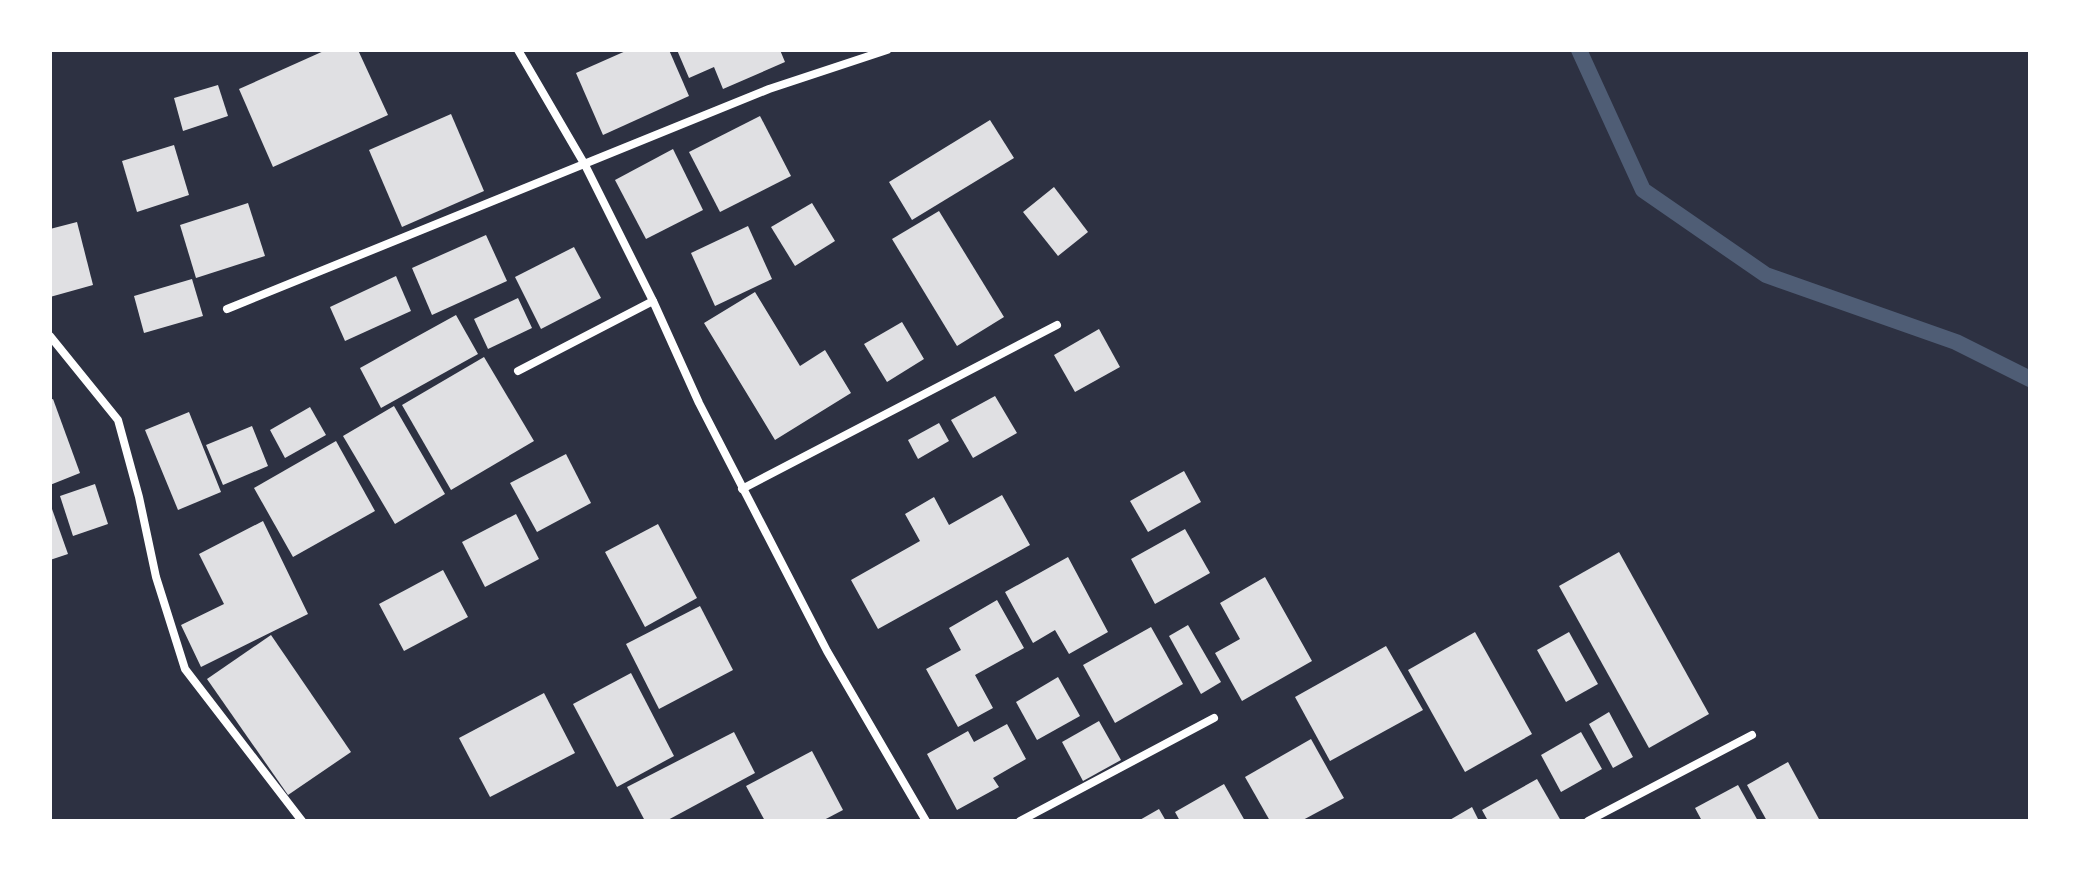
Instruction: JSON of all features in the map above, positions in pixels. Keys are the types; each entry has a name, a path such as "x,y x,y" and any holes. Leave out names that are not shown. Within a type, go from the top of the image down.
{"street":[{"path":"518,50 585,165 653,301 699,403 827,651 926,821"},
{"path":"227,309 769,89 887,50"},
{"path":"518,371 653,301"},
{"path":"742,489 1057,325"},
{"path":"50,336 118,420 156,577 185,669 302,821"},
{"path":"1020,821 1214,718"},
{"path":"1588,821 1752,735"}],"building":[{"path":"326,50 358,50 388,115 273,167 239,89"},
{"path":"628,50 669,50 689,96 603,135 576,73"},
{"path":"677,50 780,50 785,62 723,89 714,67 689,78"},
{"path":"218,85 228,116 183,131 174,98"},
{"path":"451,114 484,191 402,227 369,150"},
{"path":"760,116 791,176 720,212 689,152"},
{"path":"990,120 1014,158 912,220 889,182"},
{"path":"174,145 189,195 137,212 122,161"},
{"path":"673,149 703,210 646,239 615,180"},
{"path":"1054,187 1088,232 1058,256 1023,212"},
{"path":"248,203 265,256 196,278 180,225"},
{"path":"812,203 835,241 795,266 771,227"},
{"path":"939,211 1004,317 957,346 892,239"},
{"path":"77,222 93,285 50,297 50,229"},
{"path":"748,226 772,279 715,306 691,253"},
{"path":"486,235 507,281 432,315 412,268"},
{"path":"574,247 601,298 541,329 515,277"},
{"path":"396,276 411,311 345,341 330,307"},
{"path":"192,279 203,316 144,333 134,296"},
{"path":"755,292 800,366 825,350 851,393 775,440 704,323"},
{"path":"518,298 532,328 488,349 474,319"},
{"path":"456,315 478,354 381,408 360,368"},
{"path":"902,322 924,359 887,382 864,344"},
{"path":"1099,329 1120,367 1075,392 1054,355"},
{"path":"484,357 534,441 451,490 402,405"},
{"path":"995,396 1017,433 973,458 951,420"},
{"path":"53,399 80,473 50,485 50,400"},
{"path":"394,406 445,494 395,524 343,436"},
{"path":"310,407 326,435 285,458 270,430"},
{"path":"189,412 221,492 178,510 145,430"},
{"path":"939,423 949,441 918,459 908,440"},
{"path":"252,426 268,466 223,485 206,445"},
{"path":"336,441 375,511 293,557 254,488"},
{"path":"566,454 591,503 537,532 510,483"},
{"path":"1184,471 1201,502 1148,532 1130,501"},
{"path":"95,484 108,524 73,536 60,496"},
{"path":"1002,495 1030,545 878,629 851,580 920,541 905,514 934,497 949,525"},
{"path":"50,510 68,554 50,560"},
{"path":"516,514 539,559 485,587 462,542"},
{"path":"263,521 308,614 201,667 181,625 224,604 199,554"},
{"path":"658,524 697,598 645,627 605,552"},
{"path":"1185,529 1210,573 1155,604 1131,559"},
{"path":"1619,552 1709,714 1649,748 1559,586"},
{"path":"1068,557 1108,632 1069,654 1055,630 1033,643 1005,592"},
{"path":"443,570 468,617 404,651 379,604"},
{"path":"1265,577 1312,661 1242,701 1215,653 1240,639 1220,603"},
{"path":"997,600 1024,648 975,675 993,708 958,727 926,669 961,650 949,628"},
{"path":"700,606 733,670 659,709 626,644"},
{"path":"1188,625 1221,682 1201,694 1169,636"},
{"path":"1151,627 1183,684 1115,723 1083,665"},
{"path":"1475,632 1532,734 1465,772 1408,670"},
{"path":"1569,632 1598,684 1566,702 1537,650"},
{"path":"271,635 351,752 288,795 207,679"},
{"path":"1386,646 1423,710 1330,761 1295,697"},
{"path":"631,673 674,756 617,787 573,704"},
{"path":"1058,677 1080,716 1037,740 1016,702"},
{"path":"544,693 575,753 490,797 459,738"},
{"path":"1609,712 1633,757 1613,768 1589,724"},
{"path":"1099,721 1121,760 1083,781 1062,742"},
{"path":"1007,724 1026,759 993,778 999,787 957,810 927,754 968,731 974,742"},
{"path":"734,732 755,773 666,821 645,821 627,787"},
{"path":"1581,732 1602,769 1561,792 1541,755"},
{"path":"1311,739 1344,798 1301,821 1270,821 1245,777"},
{"path":"812,751 843,810 822,821 765,821 746,786"},
{"path":"1788,762 1820,821 1767,821 1747,785"},
{"path":"1537,779 1561,821 1488,821 1482,810"},
{"path":"1224,784 1245,821 1180,821 1175,812"},
{"path":"1738,785 1758,821 1702,821 1695,808"},
{"path":"1472,807 1479,821 1448,821"},
{"path":"1159,809 1166,821 1138,821"}],"waterway":[{"path":"1579,50 1643,190 1766,275 1956,342 2030,379"}]}
